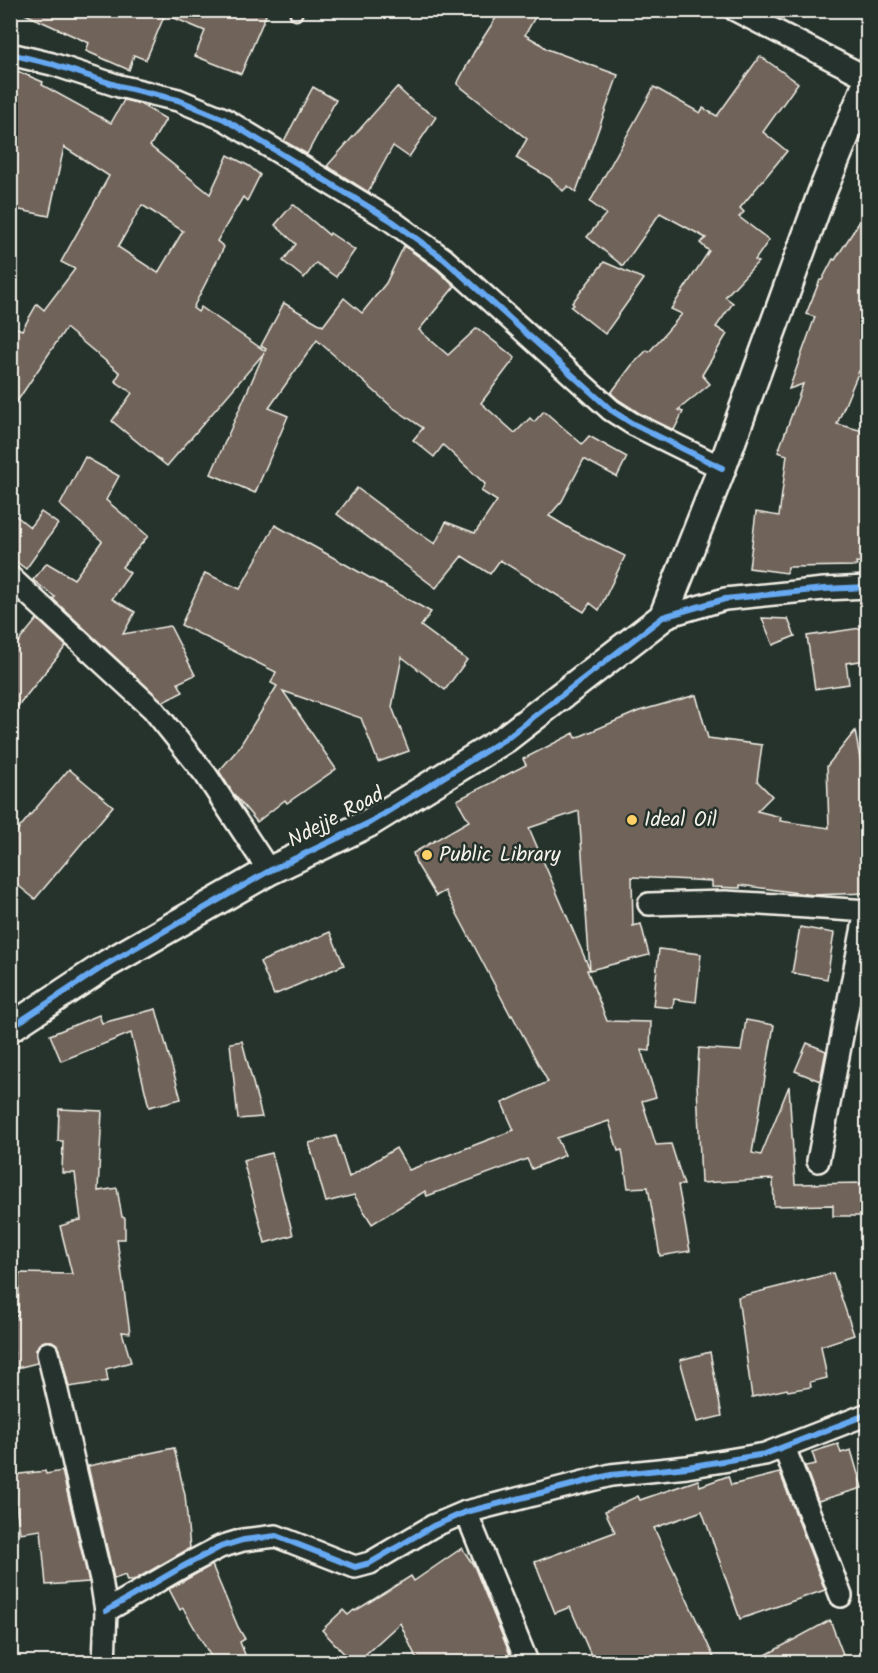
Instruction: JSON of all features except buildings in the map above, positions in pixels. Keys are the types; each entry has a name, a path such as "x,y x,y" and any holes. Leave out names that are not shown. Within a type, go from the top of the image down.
{"street":[{"path":"663,617 722,468 824,189 867,79 735,10"},
{"path":"10,54 52,64 119,86 178,100 224,119 392,221 421,242 611,410 633,424 722,468"},
{"path":"10,577 153,709 206,775 269,871"},
{"path":"663,617 725,599 867,587"},
{"name":"Ndejje Road","path":"10,1028 107,964 269,871 369,823 505,739 663,617"},
{"path":"649,904 761,903 867,911 818,1161"},
{"path":"48,1353 101,1579 106,1611 104,1662"},
{"path":"106,1611 220,1547 243,1540 276,1536 355,1567 370,1563 433,1526 466,1512 611,1475 687,1467 765,1454 867,1414"},
{"path":"784,1447 841,1596"},
{"path":"466,1512 527,1662"}],"cycle path":[{"path":"10,54 52,64 119,86 178,100 224,119 392,221 444,259 611,410 633,424 722,468"},
{"path":"10,1028 107,964 269,871 369,823 505,739 663,617 725,599 868,587"},
{"path":"106,1611 220,1547 243,1540 276,1536 355,1567 370,1563 433,1526 466,1512 611,1475 687,1467 765,1454 868,1414"}],"place":[{"name":"Ideal Oil","path":"632,820"},
{"name":"Public Library","path":"427,855"}]}
